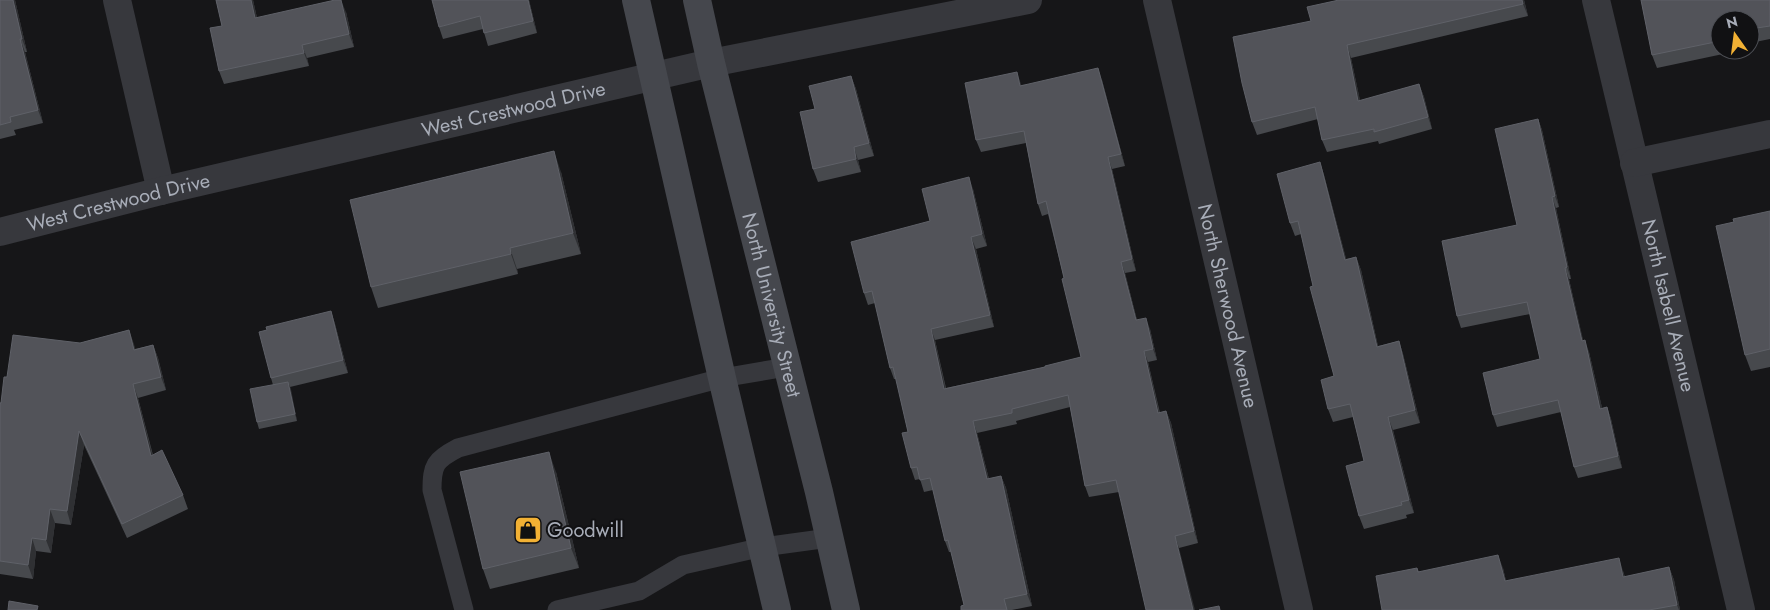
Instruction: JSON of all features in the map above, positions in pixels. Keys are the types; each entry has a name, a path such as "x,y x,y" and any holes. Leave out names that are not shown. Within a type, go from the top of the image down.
{"main road":[{"path":"636,0 777,610"},
{"name":"North University Street","path":"697,0 846,610"}],"street":[{"path":"117,0 161,191"},
{"name":"West Crestwood Drive","path":"0,232 161,191 711,63 1028,0"},
{"name":"North Sherwood Avenue","path":"1157,0 1300,610"},
{"name":"North Isabell Avenue","path":"1596,0 1741,610"},
{"path":"1634,163 1770,134"}],"lane":[{"path":"464,610 432,490 432,470 443,456 458,448 722,378 787,367"},
{"path":"557,610 639,591 683,565 763,547 829,538"}],"building":[{"path":"0,0 13,0 22,39 20,39 38,110 10,117 11,122 0,125"},
{"path":"216,0 251,0 255,18 341,0 349,34 302,45 304,53 219,71 210,28 222,26"},
{"path":"432,0 528,0 533,21 484,33 480,16 439,27"},
{"path":"1339,0 1522,0 1523,4 1347,45 1358,101 1419,84 1428,117 1374,132 1374,129 1322,140 1315,107 1252,122 1233,37 1311,21 1307,7"},
{"path":"1641,0 1770,0 1770,26 1760,28 1760,10 1710,10 1710,43 1652,55"},
{"path":"1098,68 1121,154 1108,157 1132,259 1121,262 1136,320 1146,318 1153,349 1144,351 1158,413 1166,411 1194,531 1175,536 1193,610 1146,610 1116,480 1085,486 1068,395 1012,409 1012,413 973,421 987,479 1001,476 1027,594 1004,599 1007,610 961,610 961,606 964,605 948,540 945,541 930,478 920,480 917,467 911,468 902,433 908,432 893,367 890,368 872,291 864,293 851,242 930,221 922,189 969,177 982,234 971,237 990,315 931,329 944,389 1045,367 1081,357 1046,201 1038,204 1024,131 976,140 965,83 1017,72 1020,86"},
{"path":"851,76 869,143 854,147 856,159 813,169 800,112 815,109 809,86"},
{"path":"1538,119 1555,196 1552,197 1567,267 1565,268 1582,341 1585,340 1600,409 1607,407 1618,456 1574,467 1558,400 1493,415 1483,373 1540,359 1527,302 1457,316 1442,241 1517,225 1495,129"},
{"path":"554,151 573,233 510,248 511,254 371,287 350,200"},
{"path":"1320,162 1345,260 1356,257 1377,347 1399,341 1415,410 1388,417 1409,500 1401,502 1402,505 1359,516 1346,466 1364,461 1350,404 1328,409 1321,380 1334,376 1310,287 1313,286 1298,221 1290,223 1277,174"},
{"path":"1770,211 1770,349 1745,355 1716,226 1734,222 1733,219"},
{"path":"331,311 343,360 271,378 259,332 267,330 266,327"},
{"path":"129,330 134,350 153,345 161,377 133,384 151,456 162,450 183,495 122,524 79,431 67,511 50,509 46,540 32,538 28,565 0,561 0,403 4,377 7,377 13,335 80,343"},
{"path":"288,382 295,414 257,422 250,389"},
{"path":"549,452 571,548 483,569 460,472"},
{"path":"1498,555 1505,581 1619,558 1623,577 1669,567 1677,605 1649,610 1382,610 1376,576 1417,568 1418,572"},
{"path":"9,601 38,606 37,610 8,610"},
{"path":"1219,606 1220,610 1199,610"}],"place":[{"name":"Goodwill","path":"528,530"}]}
